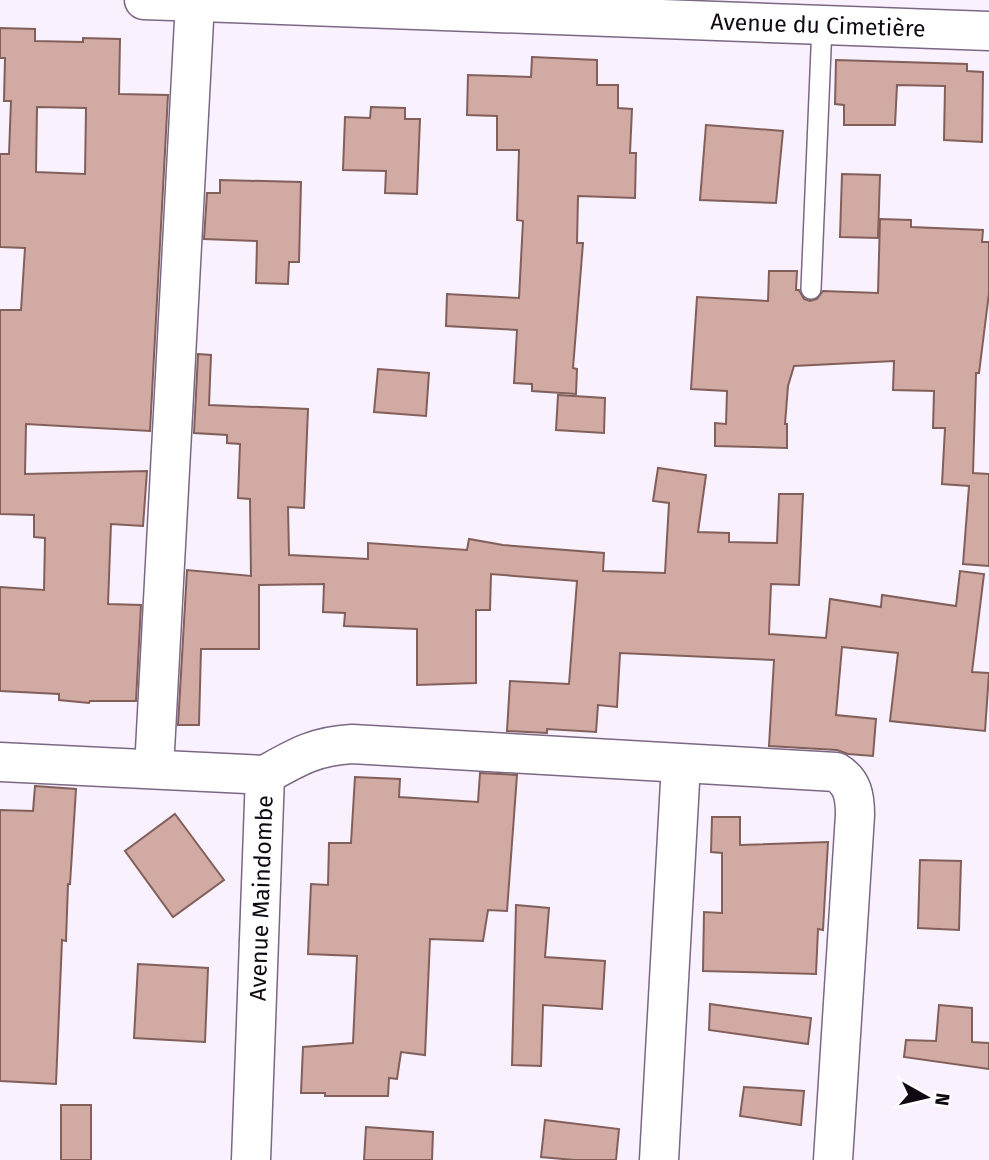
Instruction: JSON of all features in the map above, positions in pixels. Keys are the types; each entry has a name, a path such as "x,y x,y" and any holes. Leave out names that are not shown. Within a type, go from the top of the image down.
{"street":[{"name":"Avenue du Cimetière","path":"144,0 989,31"},
{"path":"154,769 195,2"},
{"path":"265,775 300,755 327,745 352,744 836,772 846,778 855,800 855,816 833,1160"},
{"name":"Avenue Maindombe","path":"0,762 265,775 251,1160"},
{"path":"659,1160 681,764"}],"lane":[{"path":"811,289 822,25"}],"building":[{"path":"0,28 35,29 35,41 83,42 83,38 120,39 119,94 168,95 150,431 26,424 25,474 147,471 143,526 111,524 108,604 141,605 136,701 89,703 59,700 59,694 0,691 0,587 44,590 45,538 34,537 34,515 0,514 0,310 21,310 25,248 0,247 0,154 9,154 11,101 4,101 5,58 0,58","holes":["37,107 86,108 85,174 36,172"]},
{"path":"532,57 597,60 597,85 618,85 618,108 632,109 630,153 636,153 635,198 578,196 577,243 583,243 573,368 577,369 576,394 532,391 532,384 514,383 517,330 446,326 447,294 519,298 523,221 517,220 519,150 497,150 497,116 467,115 468,75 531,77"},
{"path":"836,60 967,64 967,71 983,72 982,142 944,140 945,86 897,85 895,125 844,125 844,105 835,104"},
{"path":"371,107 405,108 405,119 420,119 417,194 385,193 386,171 343,170 345,117 370,118"},
{"path":"706,125 783,131 776,203 700,200"},
{"path":"842,174 880,175 878,238 840,237"},
{"path":"220,180 301,182 299,262 289,262 288,284 256,283 257,241 204,239 207,193 220,193"},
{"path":"880,219 911,220 911,227 983,230 982,242 989,242 989,293 979,373 976,373 973,473 989,474 989,566 963,564 969,486 942,484 945,428 933,428 934,391 893,390 894,361 794,366 788,386 785,424 787,448 715,446 715,423 726,424 727,391 691,389 697,297 768,301 769,271 797,271 796,290 799,290 804,299 810,301 817,299 823,291 878,293"},
{"path":"198,354 211,355 209,405 308,409 304,508 288,507 289,555 368,559 368,543 467,550 469,539 503,545 604,553 603,571 665,573 669,503 653,501 658,468 706,475 698,532 729,533 729,542 777,543 779,494 803,494 799,585 771,584 769,634 826,638 830,599 881,607 882,595 956,606 960,571 984,574 972,672 989,673 985,731 890,721 898,653 842,647 836,715 876,719 873,756 848,754 837,750 769,746 774,660 620,653 617,707 598,705 596,732 547,729 547,733 507,731 510,681 569,684 577,581 491,574 490,610 476,610 476,683 417,685 417,629 344,626 345,613 323,612 324,584 259,585 259,649 201,649 199,725 178,725 187,570 251,576 250,499 238,498 240,444 227,443 227,435 194,433"},
{"path":"378,369 429,373 426,416 374,412"},
{"path":"558,395 605,398 604,433 556,430"},
{"path":"480,773 517,775 507,911 488,910 483,941 430,939 425,1055 401,1052 397,1079 389,1078 388,1096 325,1096 325,1093 301,1093 303,1047 353,1043 357,956 308,954 311,884 328,885 329,843 351,843 355,777 400,779 399,797 478,802"},
{"path":"35,786 76,789 66,941 62,940 56,1084 0,1081 0,810 33,811"},
{"path":"175,814 224,880 173,917 125,851"},
{"path":"712,817 740,817 740,845 828,842 823,930 818,929 816,974 703,971 704,912 722,913 722,853 711,852"},
{"path":"920,860 961,861 959,930 918,928"},
{"path":"516,905 549,908 545,957 605,961 602,1009 543,1005 541,1066 512,1065"},
{"path":"138,964 208,968 205,1042 134,1038"},
{"path":"710,1004 811,1018 808,1044 709,1030"},
{"path":"939,1005 972,1008 972,1042 989,1043 989,1069 904,1057 906,1040 936,1041"},
{"path":"744,1087 804,1091 801,1125 740,1116"},
{"path":"61,1105 91,1105 91,1160 61,1160"},
{"path":"545,1120 619,1129 616,1160 541,1157"},
{"path":"366,1127 433,1132 432,1160 364,1160"}]}
